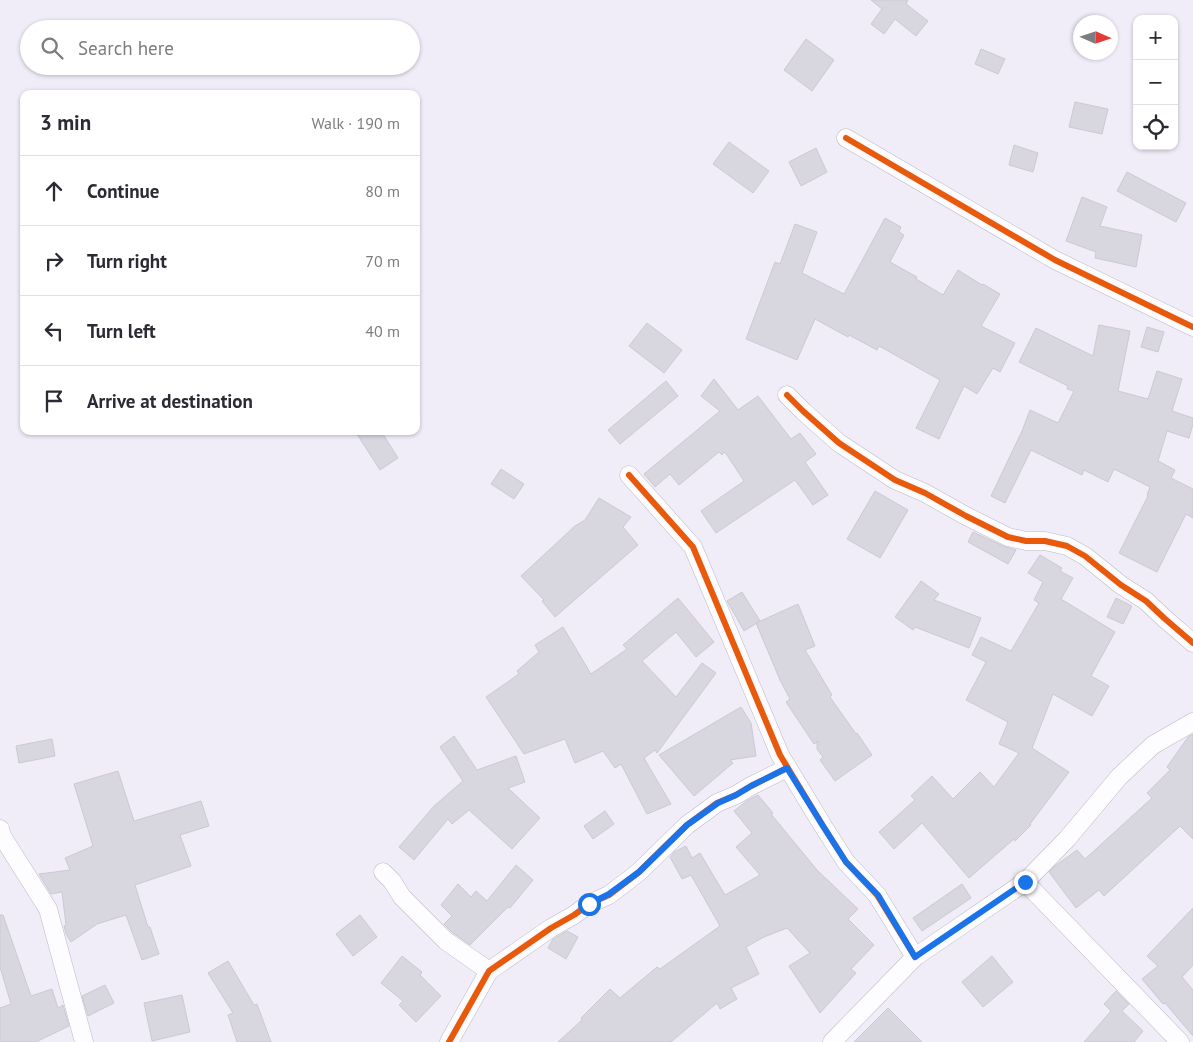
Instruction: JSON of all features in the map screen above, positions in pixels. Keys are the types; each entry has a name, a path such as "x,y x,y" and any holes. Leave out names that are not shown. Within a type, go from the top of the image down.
{"street":[{"path":"846,138 1055,260 1193,327"},
{"path":"787,395 840,443 895,480 925,493 1008,537 1026,541 1045,541 1060,544 1085,556 1121,585 1146,601 1193,643"},
{"path":"629,475 693,547 787,768 846,862 878,895 915,957"},
{"path":"832,1042 915,957 1025,882 1067,839 1119,777 1153,745 1193,722"},
{"path":"449,1042 489,971 551,928 609,894 639,872 687,825 718,803 787,768"},
{"path":"0,829 2,836 48,909 84,1042"},
{"path":"384,872 402,897 446,941 489,971"},
{"path":"1025,882 1180,1042"}],"building":[{"path":"871,0 908,0 906,4 928,21 916,36 895,19 884,34 871,24 882,9"},
{"path":"806,39 834,60 812,91 784,70"},
{"path":"981,49 1005,59 998,74 975,64"},
{"path":"1075,102 1108,109 1102,134 1069,127"},
{"path":"729,142 769,171 753,193 713,164"},
{"path":"1014,145 1038,153 1033,172 1009,165"},
{"path":"816,148 827,172 801,186 789,162"},
{"path":"1127,172 1186,203 1176,222 1117,191"},
{"path":"1082,197 1107,207 1100,226 1142,235 1136,267 1095,258 1096,252 1066,241"},
{"path":"885,218 901,227 899,232 904,235 890,262 917,277 916,279 943,295 958,270 1000,294 981,326 1015,343 1000,372 993,368 977,394 964,386 939,439 916,428 940,380 879,346 877,350 815,319 797,360 746,339 775,262 780,264 795,224 817,232 802,273 844,294"},
{"path":"647,323 682,350 664,373 629,346"},
{"path":"1099,325 1130,331 1118,391 1148,399 1157,371 1182,379 1172,411 1193,418 1189,438 1167,431 1158,461 1175,470 1171,478 1193,489 1193,518 1186,514 1157,572 1119,553 1148,496 1150,487 1114,469 1108,482 1084,470 1082,475 1031,450 1005,503 991,496 1030,410 1058,423 1074,391 1067,389 1068,386 1019,362 1036,328 1093,356"},
{"path":"1147,327 1164,332 1158,352 1141,347"},
{"path":"714,379 738,410 758,396 791,439 800,433 816,454 805,462 828,495 813,505 795,480 716,533 701,511 744,481 725,452 722,455 719,452 679,485 670,474 655,487 644,474 720,411 701,396"},
{"path":"666,381 678,396 620,444 608,430"},
{"path":"358,435 384,435 398,458 380,470"},
{"path":"501,469 524,484 514,499 491,484"},
{"path":"875,491 908,510 880,558 847,539"},
{"path":"599,498 631,517 623,527 638,545 555,617 542,601 544,600 521,576 575,526 585,520"},
{"path":"973,532 1016,550 1008,564 968,542"},
{"path":"1040,555 1062,568 1060,571 1073,578 1061,599 1115,632 1091,676 1109,686 1092,716 1053,694 1032,748 1069,772 1031,825 1015,841 1014,839 969,878 922,823 894,849 879,832 915,800 911,796 932,776 953,799 980,772 994,787 1019,753 999,744 1008,722 966,700 986,662 972,655 981,637 1011,651 1039,603 1034,600 1043,582 1028,573"},
{"path":"921,581 939,594 934,600 981,618 969,648 915,627 913,630 895,617"},
{"path":"742,592 760,621 744,631 727,601"},
{"path":"678,598 714,642 696,657 676,632 642,661 676,697 702,663 716,673 657,753 655,750 644,758 671,804 647,814 621,764 615,768 603,751 575,763 565,739 524,754 486,697 519,674 517,671 539,652 535,645 563,627 591,674 627,649 623,645"},
{"path":"1116,598 1132,606 1123,624 1107,617"},
{"path":"798,604 815,646 805,650 832,695 830,697 872,755 835,781 820,760 823,757 817,749 819,741 814,744 786,702 790,699 756,623"},
{"path":"741,707 751,723 756,756 730,760 733,763 694,796 659,755"},
{"path":"1193,734 1193,839 1180,826 1104,896 1099,890 1076,908 1049,872 1077,850 1085,859 1152,798 1147,793 1170,770 1167,767 1188,737"},
{"path":"454,736 477,770 516,756 525,782 508,788 540,818 512,849 469,810 452,824 448,819 414,860 399,847 434,806 463,781 440,747"},
{"path":"52,739 55,756 19,763 16,746"},
{"path":"118,771 134,821 201,801 209,826 180,835 191,866 135,885 148,927 150,927 159,954 142,960 126,915 97,924 71,942 64,926 66,925 62,892 51,894 39,874 70,870 65,858 93,846 74,784"},
{"path":"758,795 773,813 771,814 817,870 858,909 848,919 874,945 851,969 856,973 820,1013 789,966 810,953 787,928 764,937 746,947 759,974 731,988 737,999 720,1009 717,1003 671,1042 558,1042 582,1020 581,1018 610,989 620,998 657,967 660,969 720,926 691,875 682,879 670,857 674,852 686,846 692,858 700,853 725,895 760,875 736,847 752,833 734,811"},
{"path":"605,811 614,824 593,839 584,826"},
{"path":"516,865 533,880 510,908 508,907 470,945 444,924 452,916 441,905 458,884 471,897 476,891 487,901"},
{"path":"962,884 971,898 922,931 913,918"},
{"path":"1193,908 1193,965 1182,977 1193,990 1193,1036 1142,979 1158,966 1147,956"},
{"path":"0,915 3,915 31,996 52,989 58,1008 63,1005 69,1026 36,1042 0,1042 0,1008 11,1004 0,967"},
{"path":"360,915 377,937 353,956 336,934"},
{"path":"567,931 578,937 566,959 548,948 553,939"},
{"path":"402,956 422,972 420,975 441,996 416,1022 399,1005 403,1001 381,983"},
{"path":"992,956 1013,982 983,1007 962,982"},
{"path":"228,961 254,1005 257,1004 271,1042 237,1042 228,1015 233,1013 208,973"},
{"path":"105,985 114,1003 88,1016 82,996"},
{"path":"1116,991 1129,1004 1122,1011 1143,1031 1134,1042 1084,1042 1111,1011 1104,1004"},
{"path":"182,995 190,1032 152,1041 144,1003"},
{"path":"888,1008 922,1042 854,1042"}],"cycle path":[{"path":"846,138 1055,260 1193,327"},
{"path":"787,395 839,443 895,480 925,493 1008,537 1026,541 1045,541 1067,546 1085,556 1121,585 1146,601 1193,643"},
{"path":"629,475 693,547 780,755 846,862 877,895 915,957"},
{"path":"449,1042 489,971 551,928 589,904 609,895 639,872 687,825 717,803 787,768"}],"route":[{"path":"589,904 609,894 639,872 687,825 718,803 787,768 846,862 878,895 915,957 1025,882"}]}
